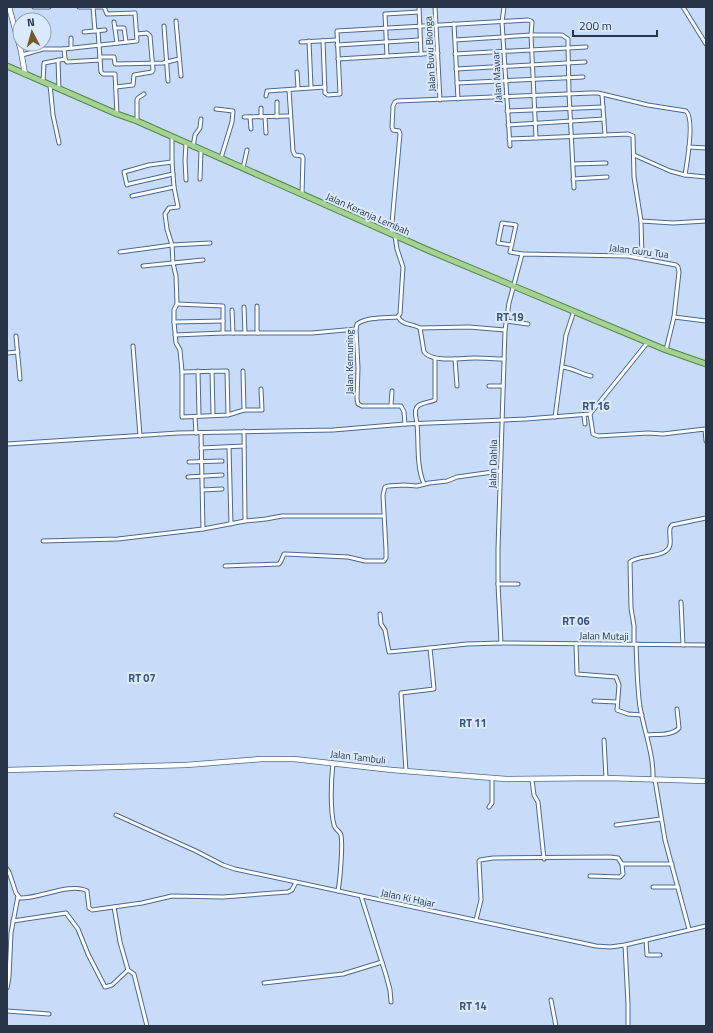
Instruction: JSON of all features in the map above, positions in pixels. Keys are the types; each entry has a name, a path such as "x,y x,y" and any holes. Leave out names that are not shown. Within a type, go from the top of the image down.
{"main road":[{"name":"Jalan Keranja Lembah","path":"7,66 117,114 137,121 172,138 221,158 393,235 666,350 706,364"}],"street":[{"path":"9,7 22,55 25,74"},
{"path":"34,7 50,7"},
{"path":"22,55 42,49 65,49 137,41 136,13 107,14 104,7 79,7"},
{"path":"93,7 101,72 102,74 115,74"},
{"path":"419,7 419,40 421,54"},
{"name":"Jalan Buvu Bionga","path":"435,7 440,100"},
{"name":"Jalan Mawar","path":"504,7 502,22 510,146"},
{"path":"683,7 706,44"},
{"path":"387,56 385,14 419,12"},
{"path":"323,41 325,93 327,95 340,94 337,31 531,21 536,138"},
{"path":"114,22 117,43"},
{"path":"176,22 181,76"},
{"path":"454,24 458,99"},
{"path":"164,26 168,81"},
{"path":"115,28 124,28 126,42"},
{"path":"84,32 105,30"},
{"path":"116,87 133,85 134,75 152,72 153,70 150,35 146,33 137,34"},
{"path":"455,40 531,35 562,35 568,39 574,188"},
{"path":"71,38 71,48"},
{"path":"300,42 337,40"},
{"path":"338,45 419,40"},
{"path":"309,42 311,87"},
{"path":"455,54 586,47"},
{"path":"64,59 65,49"},
{"path":"338,59 438,53"},
{"path":"43,82 44,63 64,59 68,62 114,57 117,114"},
{"path":"115,64 166,62 179,59"},
{"path":"58,60 59,89"},
{"path":"456,69 585,62"},
{"path":"16,70 23,64"},
{"path":"297,72 298,88"},
{"path":"457,84 583,77"},
{"path":"50,85 53,115 59,143"},
{"path":"266,96 267,91 325,87"},
{"path":"289,90 293,152 295,155 302,156 303,158 302,194"},
{"path":"505,330 469,327 420,328 415,325 403,323 398,317 400,310 403,272 393,235 400,134 399,131 393,130 392,128 393,104 397,101 595,93 648,105 686,111 690,117 689,147 685,175"},
{"path":"137,121 137,100 144,94"},
{"path":"602,95 604,135"},
{"path":"276,102 277,116"},
{"path":"507,111 603,107"},
{"path":"261,108 261,117"},
{"path":"216,109 233,111 232,122 221,158"},
{"path":"244,117 290,116"},
{"path":"250,117 251,130"},
{"path":"265,117 266,133"},
{"path":"193,147 194,135 200,128 201,119"},
{"path":"508,125 604,119"},
{"path":"509,139 625,134 632,135 634,178 641,221 642,258"},
{"path":"172,138 174,187 178,207 168,208 165,214 167,229 172,246 173,263 176,276 178,304 174,310 174,322 176,343 180,350 182,372 182,417 213,416 244,410 262,410 261,389"},
{"path":"186,144 186,180"},
{"path":"689,147 706,148"},
{"path":"200,179 201,150"},
{"path":"243,168 247,150"},
{"path":"634,156 670,171 685,175 706,177"},
{"path":"172,162 149,165 124,172 128,185 173,174"},
{"path":"573,164 606,163"},
{"path":"573,179 607,177"},
{"path":"132,196 174,187"},
{"path":"641,221 673,223 706,220"},
{"path":"512,245 498,243 502,223 516,225 512,245 510,252 522,254 514,286"},
{"path":"120,252 172,246 210,244"},
{"name":"Jalan Guru Tua","path":"522,254 609,255 642,258 674,264 678,267 674,317 666,350"},
{"path":"144,266 203,260"},
{"name":"Jalan Dahlia","path":"501,643 498,584 505,330 507,309 514,286"},
{"path":"178,304 223,306 223,333"},
{"path":"257,306 258,333"},
{"path":"244,307 245,333"},
{"path":"232,310 233,333"},
{"path":"555,417 566,335 574,311"},
{"name":"Jalan Kemuning","path":"391,405 365,406 360,405 358,402 356,329 357,324 360,322 398,317"},
{"path":"674,317 706,321"},
{"path":"174,322 223,321"},
{"path":"506,321 528,324"},
{"path":"420,328 424,352 434,358 504,360"},
{"path":"175,335 223,333 312,333 356,329"},
{"path":"16,336 20,379"},
{"path":"7,444 201,432 333,430 417,423 584,415 590,414 648,342"},
{"path":"133,346 140,436"},
{"path":"7,353 18,352"},
{"path":"424,484 419,464 415,411 421,404 433,401 435,398 434,358"},
{"path":"455,359 457,386"},
{"path":"562,367 572,368 591,376"},
{"path":"196,433 198,371"},
{"path":"212,371 213,416"},
{"path":"182,372 227,371 228,414"},
{"path":"243,371 244,410"},
{"path":"490,386 503,386"},
{"path":"392,391 391,405 402,406 405,424"},
{"path":"590,414 593,434 598,436 648,433 663,434 705,429 706,441"},
{"path":"584,415 585,424"},
{"path":"244,431 245,521"},
{"path":"201,432 203,529"},
{"path":"201,448 244,446"},
{"path":"229,447 232,524"},
{"path":"189,462 222,461"},
{"path":"225,566 279,564 284,554 348,556 365,561 384,561 386,555 383,492 385,487 404,485 417,486 447,481 457,477 500,472"},
{"path":"188,476 222,475"},
{"path":"203,490 222,489"},
{"path":"43,541 118,539 203,529 282,516 384,516"},
{"path":"689,929 661,819 652,760 642,715 631,608 630,564 632,560 661,553 670,547 671,526 706,518"},
{"path":"498,584 518,584"},
{"path":"681,602 683,645"},
{"name":"Jalan Mutaji","path":"380,614 389,652 467,644 501,643 706,645"},
{"path":"576,644 577,674 616,677 619,685 616,708 620,712 630,715 642,715"},
{"path":"406,771 401,693 434,689 430,648"},
{"path":"594,701 617,702"},
{"path":"647,735 668,733 677,730 679,728 677,709"},
{"path":"604,740 606,778"},
{"name":"Jalan Tambuli","path":"7,770 186,765 267,759 294,759 492,779 532,780 606,778 706,781"},
{"path":"333,763 332,798 334,826 340,832 341,837 338,891"},
{"path":"489,808 492,803 492,779"},
{"path":"532,780 534,795 538,802 544,858"},
{"name":"Jalan Ki Hajar","path":"116,815 196,851 223,865 242,871 596,946 610,947 625,945 706,926"},
{"path":"616,826 661,819"},
{"path":"476,920 481,901 479,860 493,858 610,857 618,858 622,864 623,874 620,877 590,876"},
{"path":"622,864 672,864"},
{"path":"7,869 18,896 11,933 10,977 7,988"},
{"path":"18,896 22,899 62,890 83,889 87,891 90,910 149,902 172,896 223,896 288,892 292,890 296,882"},
{"path":"653,887 678,887"},
{"path":"361,896 390,990 391,1002"},
{"path":"114,907 120,942 128,970 134,974 147,1026"},
{"path":"14,921 66,913 78,929 88,954 105,987 112,986 128,970"},
{"path":"646,940 647,955 660,955"},
{"path":"625,945 628,1026"},
{"path":"264,983 343,974 382,962"},
{"path":"550,1000 556,1026"},
{"path":"7,1011 49,1014"}],"district":[{"name":"RT 19","path":"510,317"},
{"name":"RT 16","path":"596,406"},
{"name":"RT 06","path":"576,621"},
{"name":"RT 07","path":"142,678"},
{"name":"RT 11","path":"473,723"},
{"name":"RT 14","path":"473,1006"}]}
